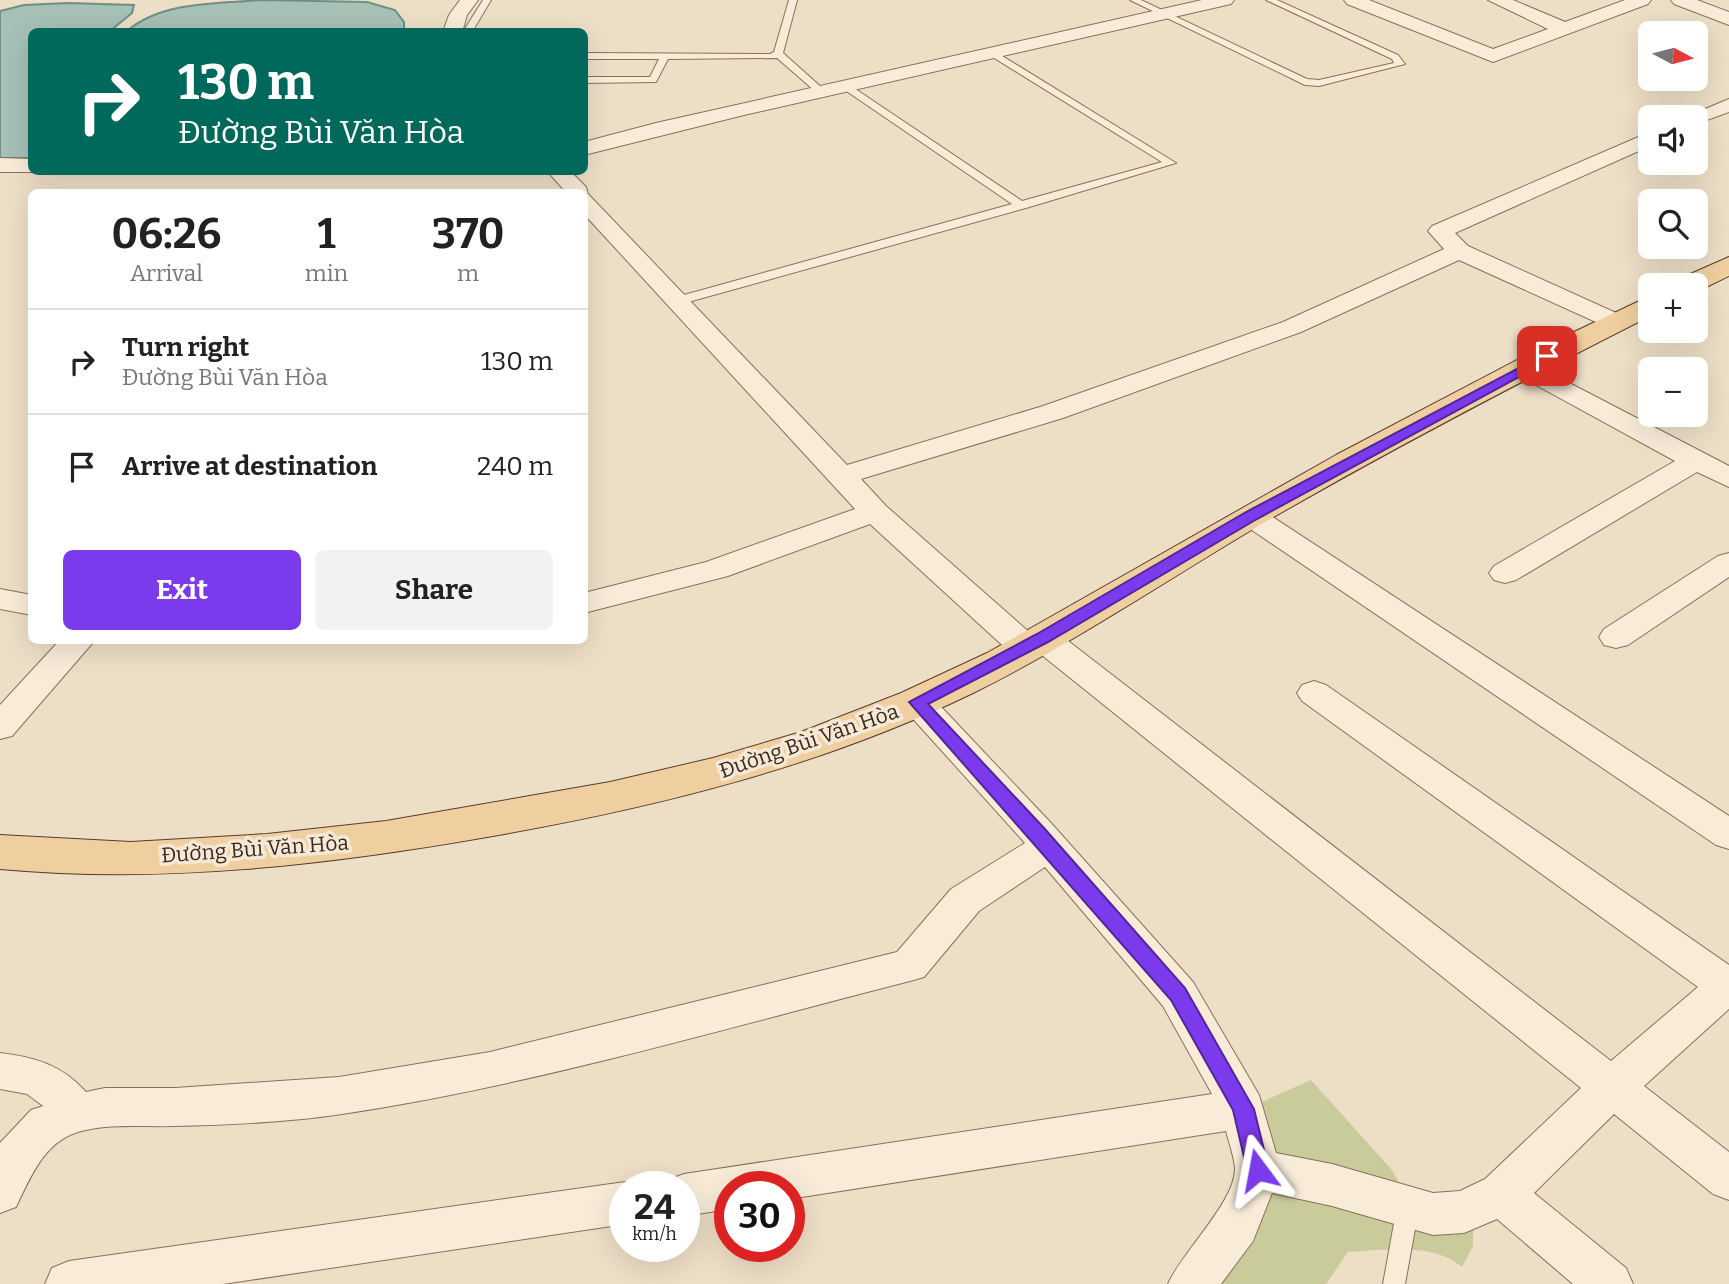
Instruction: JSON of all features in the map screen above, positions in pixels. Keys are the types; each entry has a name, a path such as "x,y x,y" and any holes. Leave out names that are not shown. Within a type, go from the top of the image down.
{"main road":[{"path":"1708,276 1729,265"},
{"name":"Đường Bùi Văn Hòa","path":"0,852 100,859 209,855 308,848 417,834 681,784 834,736 918,702 1034,643 1251,516 1525,368 1638,311"}],"street":[{"path":"453,28 458,15 469,0"},
{"path":"588,148 818,89 994,54 1225,0"},
{"path":"1353,0 1493,56 1642,0"},
{"path":"1497,0 1562,28"},
{"path":"1680,0 1729,19"},
{"path":"1708,113 1729,105"},
{"path":"1616,322 1460,251 1440,231 1638,143"},
{"path":"0,165 28,166"},
{"path":"562,175 575,189"},
{"path":"588,204 875,512 1034,643 1729,1179"},
{"path":"841,476 1053,412 1280,331 1460,251"},
{"path":"1525,368 1729,478"},
{"path":"1505,573 1697,460"},
{"path":"588,602 717,569 875,512"},
{"path":"1251,516 1729,835"},
{"path":"1616,637 1729,563"},
{"path":"0,599 28,604"},
{"path":"0,727 75,644"},
{"path":"1258,1170 1332,1185 1433,1214 1464,1212 1501,1194 1610,1088 1728,985 1314,693"},
{"path":"918,702 1178,994 1243,1109 1258,1170 1236,1226 1192,1284"},
{"path":"0,1192 8,1167 27,1144 47,1124 76,1113 105,1107 175,1107 339,1096 476,1072 910,965 965,900 1049,846"},
{"path":"0,1071 38,1075 59,1092 76,1113"},
{"path":"805,1176 1243,1109"},
{"path":"1501,1194 1608,1284"},
{"path":"69,1284 609,1205"}],"lane":[{"path":"470,28 487,0"},
{"path":"778,54 793,0"},
{"path":"1134,0 1305,82 1319,83 1400,64 1395,57 1270,0"},
{"path":"588,56 757,58 778,54"},
{"path":"778,54 818,89"},
{"path":"677,301 1171,163 994,54"},
{"path":"588,80 653,80 665,57"},
{"path":"842,84 1022,206"},
{"path":"1394,1284 1408,1207"}],"green space":[{"path":"1311,1080 1392,1170 1421,1224 1473,1225 1473,1246 1462,1267 1450,1259 1423,1251 1377,1250 1348,1252 1326,1284 1211,1284 1255,1105"}],"shaded area":[{"path":"261,0 367,2 395,10 404,22 404,28 131,28 141,21 173,9"},
{"path":"24,5 134,5 132,13 114,28 28,28 28,158 0,158 0,11"}],"route":[{"path":"1258,1170 1243,1109 1178,994 1038,833 918,702 1042,638 1251,516 1547,356"}]}
